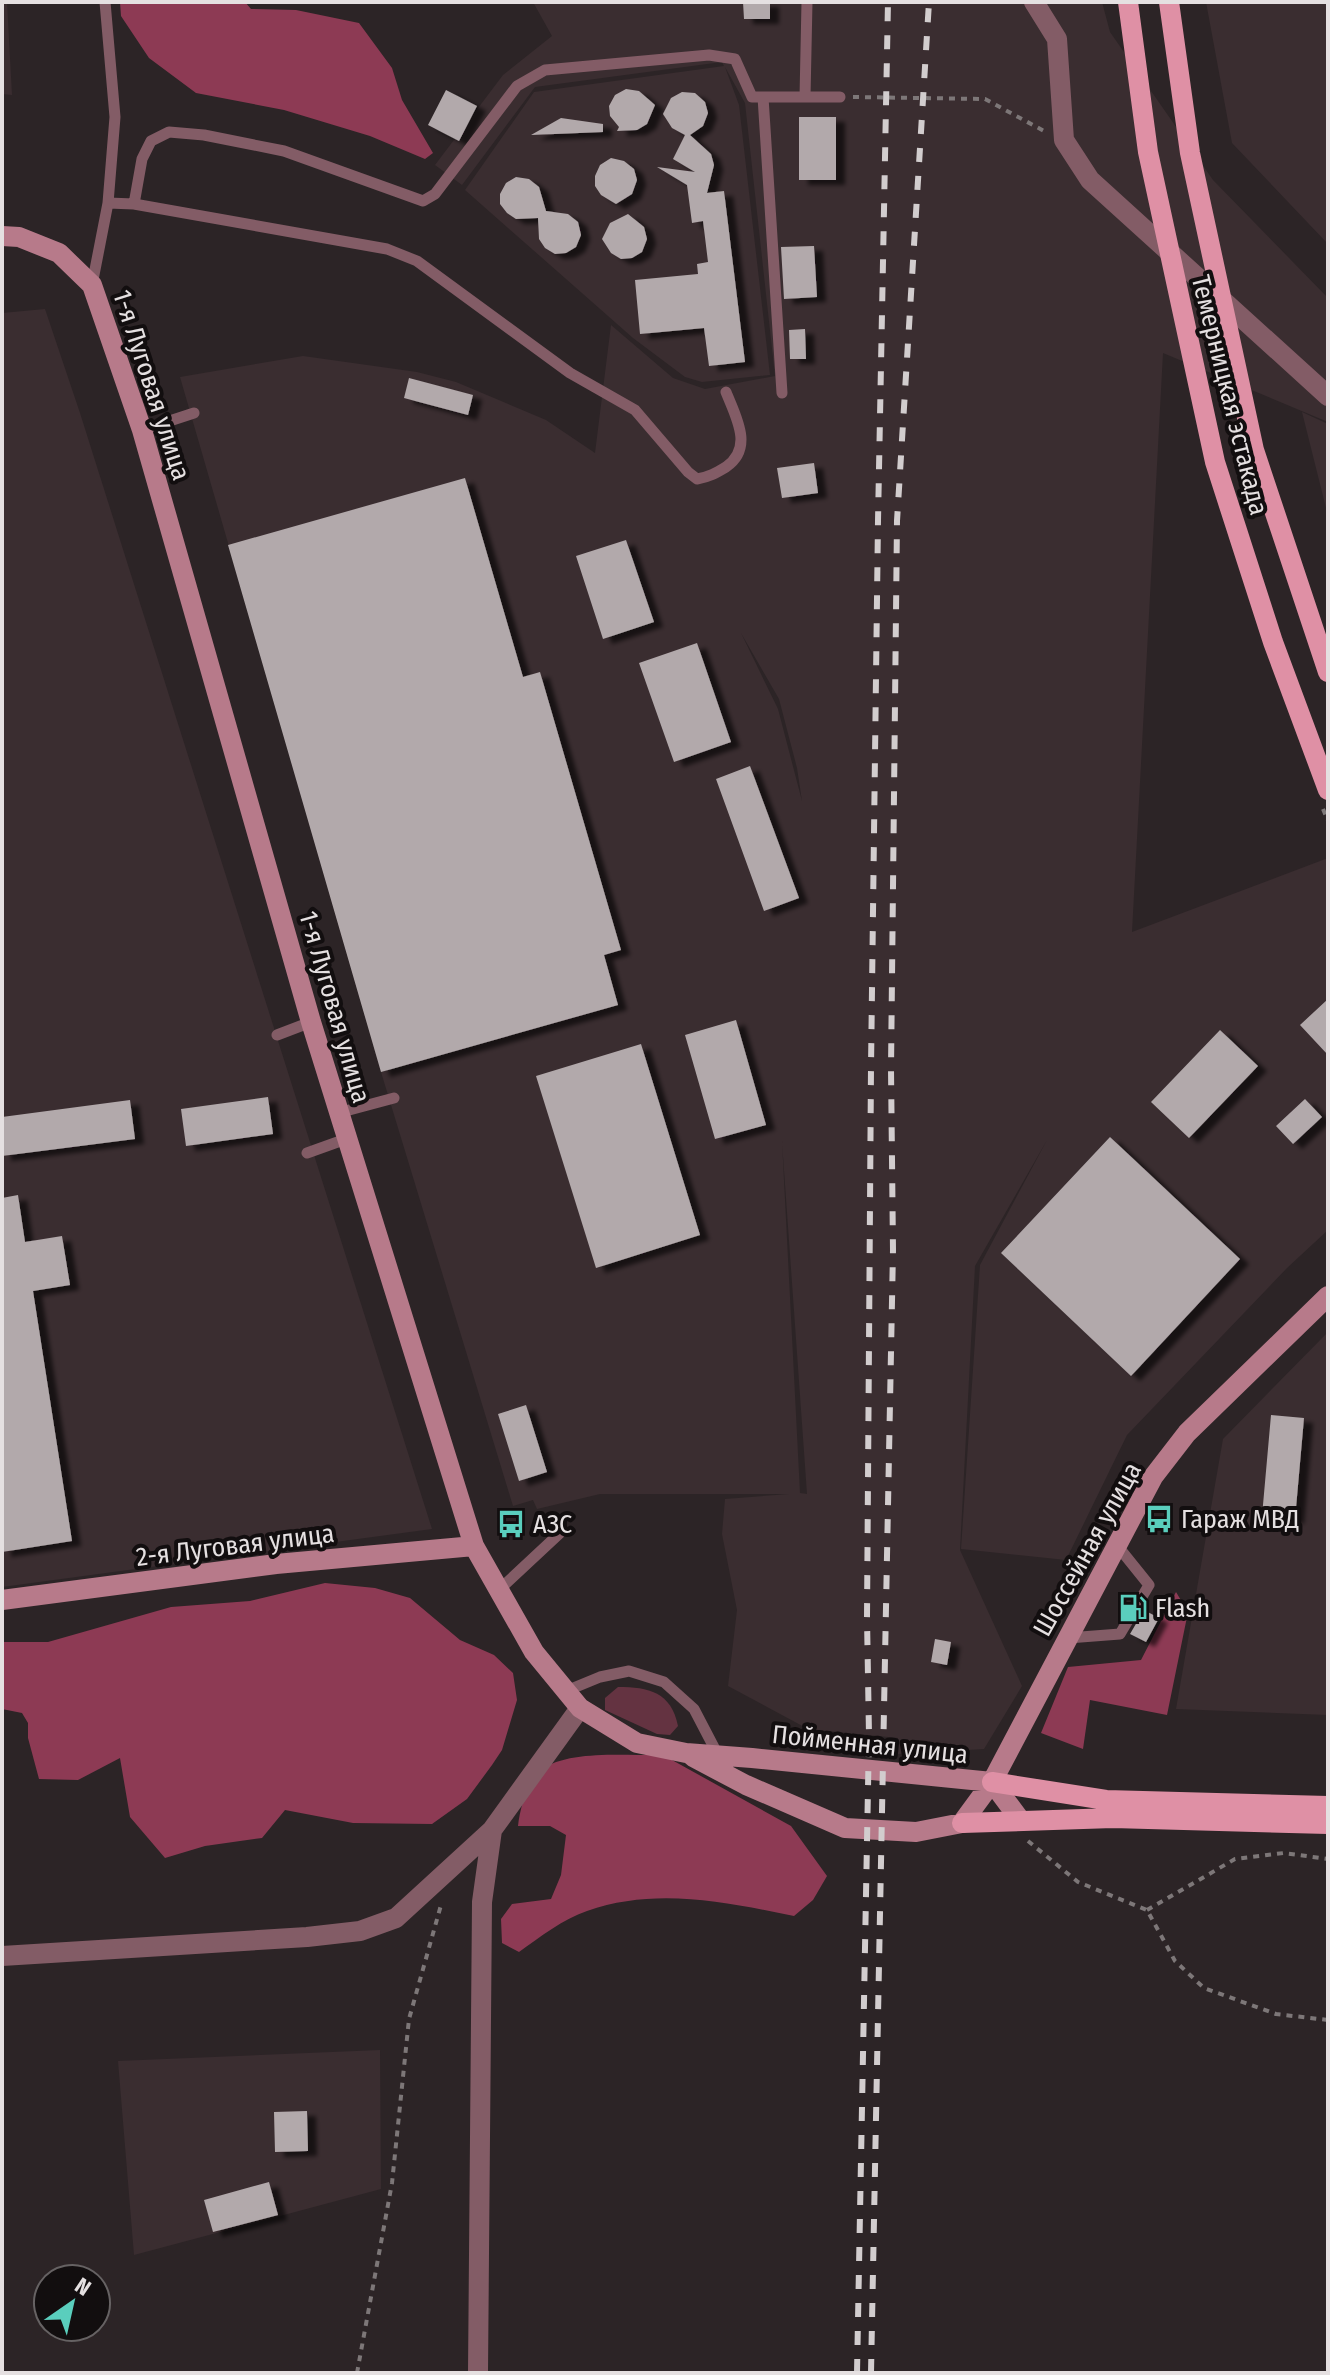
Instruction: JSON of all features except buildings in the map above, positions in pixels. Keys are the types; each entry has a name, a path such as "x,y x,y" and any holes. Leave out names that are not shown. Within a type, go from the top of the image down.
{"main road":[{"name":"Темерницкая эстакада","path":"1128,2 1148,152 1215,462 1273,642 1328,790"},
{"name":"Темерницкая эстакада","path":"1169,2 1190,153 1254,450 1328,672"},
{"name":"1-я Луговая улица","path":"2,236 19,237 59,253 92,285 142,430 338,1113 474,1546 534,1652 580,1708 637,1743 686,1753"},
{"name":"Шоссейная улица","path":"992,1782 1153,1477 1187,1433 1328,1296"},
{"name":"2-я Луговая улица","path":"2,1600 276,1564 474,1546"},
{"name":"Пойменная улица","path":"686,1753 992,1782"},
{"path":"686,1753 746,1785 845,1828 916,1832 962,1823 1113,1818 1328,1824"},
{"name":"Пойменная улица","path":"962,1823 992,1782"},
{"path":"992,1782 1106,1800 1328,1806"},
{"path":"992,1782 1013,1821"}],"street":[{"path":"1034,2 1057,39 1064,140 1090,180 1328,396"},
{"path":"2,1956 307,1937 360,1931 396,1918 492,1830 580,1708"},
{"path":"478,2373 482,1902 492,1830"}],"lane":[{"path":"92,285 108,203 115,117 105,2"},
{"path":"805,97 807,2"},
{"path":"134,204 142,159 151,141 169,132 204,135 284,151 423,201 435,194 517,86 545,70 726,56 735,59 752,97 840,97"},
{"path":"763,97 782,393"},
{"path":"108,203 134,204 387,249 417,261 570,373 635,410 697,479 709,477 735,461 740,453 742,441 739,425 726,392"},
{"path":"142,430 194,413"},
{"path":"277,1035 311,1022"},
{"path":"338,1113 394,1098"},
{"path":"307,1153 346,1139"},
{"path":"499,1590 560,1533"},
{"path":"1067,1638 1120,1634 1149,1585 1116,1544"},
{"path":"566,1691 600,1677 629,1671 664,1682 694,1709 718,1755"}],"path":[{"path":"840,97 985,99 1035,128 1064,140"},
{"path":"1013,1821 1078,1882 1147,1910 1175,1961 1204,1988 1276,2014 1328,2020"},
{"path":"1147,1910 1235,1859 1284,1853 1328,1859"},
{"path":"357,2373 392,2183 409,2019 442,1902"}],"shaded area":[{"path":"2,2 7,2 12,95 2,94"},
{"path":"120,2 245,2 251,9 296,10 359,23 392,68 402,100 433,153 425,159 370,136 284,110 196,93 149,58 121,16"},
{"path":"533,2 1102,2 1110,32 1213,180 1328,298 1328,422 1163,353 1132,932 1328,858 1328,1230 1287,1268 1127,1435 1066,1560 961,1549 980,1265 1047,1140 975,1266 960,1550 1022,1686 984,1749 897,1754 898,1738 808,1729 728,1686 737,1610 722,1534 725,1499 789,1494 600,1494 537,1509 533,1500 513,1506 381,1072 180,377 303,356 417,372 456,382 546,420 595,453 611,325 673,378 705,389 775,376 745,103 725,67 739,105 770,375 702,382 685,377 633,338 465,190 534,92 724,66 722,62 535,87 462,185 435,165 503,75 552,36","holes":["741,633 779,699 797,768 802,801 778,709","782,1145 807,1494 800,1493"]},
{"path":"1206,2 1328,2 1328,244 1232,143"},
{"path":"45,309 432,1529 2,1587 2,313"},
{"path":"1302,412 1328,424 1328,516"},
{"path":"1328,1332 1328,1715 1176,1709 1223,1439"},
{"path":"325,1583 375,1588 410,1598 460,1640 494,1655 513,1673 517,1700 502,1750 467,1799 432,1824 353,1823 285,1810 262,1838 205,1846 165,1858 130,1817 120,1758 78,1780 39,1779 28,1738 28,1723 22,1713 2,1709 2,1642 48,1642 171,1607 250,1601"},
{"path":"1176,1592 1188,1612 1167,1715 1090,1700 1083,1749 1041,1733 1068,1667 1141,1660"},
{"path":"618,1687 639,1688 657,1694 670,1706 678,1726 670,1735 657,1734 605,1710 605,1698"},
{"path":"663,1755 791,1826 827,1876 813,1900 794,1916 690,1899 639,1900 578,1914 519,1952 502,1943 501,1919 512,1904 551,1899 561,1875 566,1835 550,1826 518,1826 525,1796 536,1775 553,1763 583,1756"},
{"path":"380,2050 381,2189 134,2255 118,2061"}],"railway":[{"path":"857,2373 869,1735 871,1068 888,2"},
{"path":"871,2373 893,1250 891,1069 897,521 929,2"}],"place":[{"name":"Гараж МВД","path":"1159,1519"},
{"name":"АЗС","path":"511,1524"},
{"name":"Flash","path":"1133,1608"}]}
